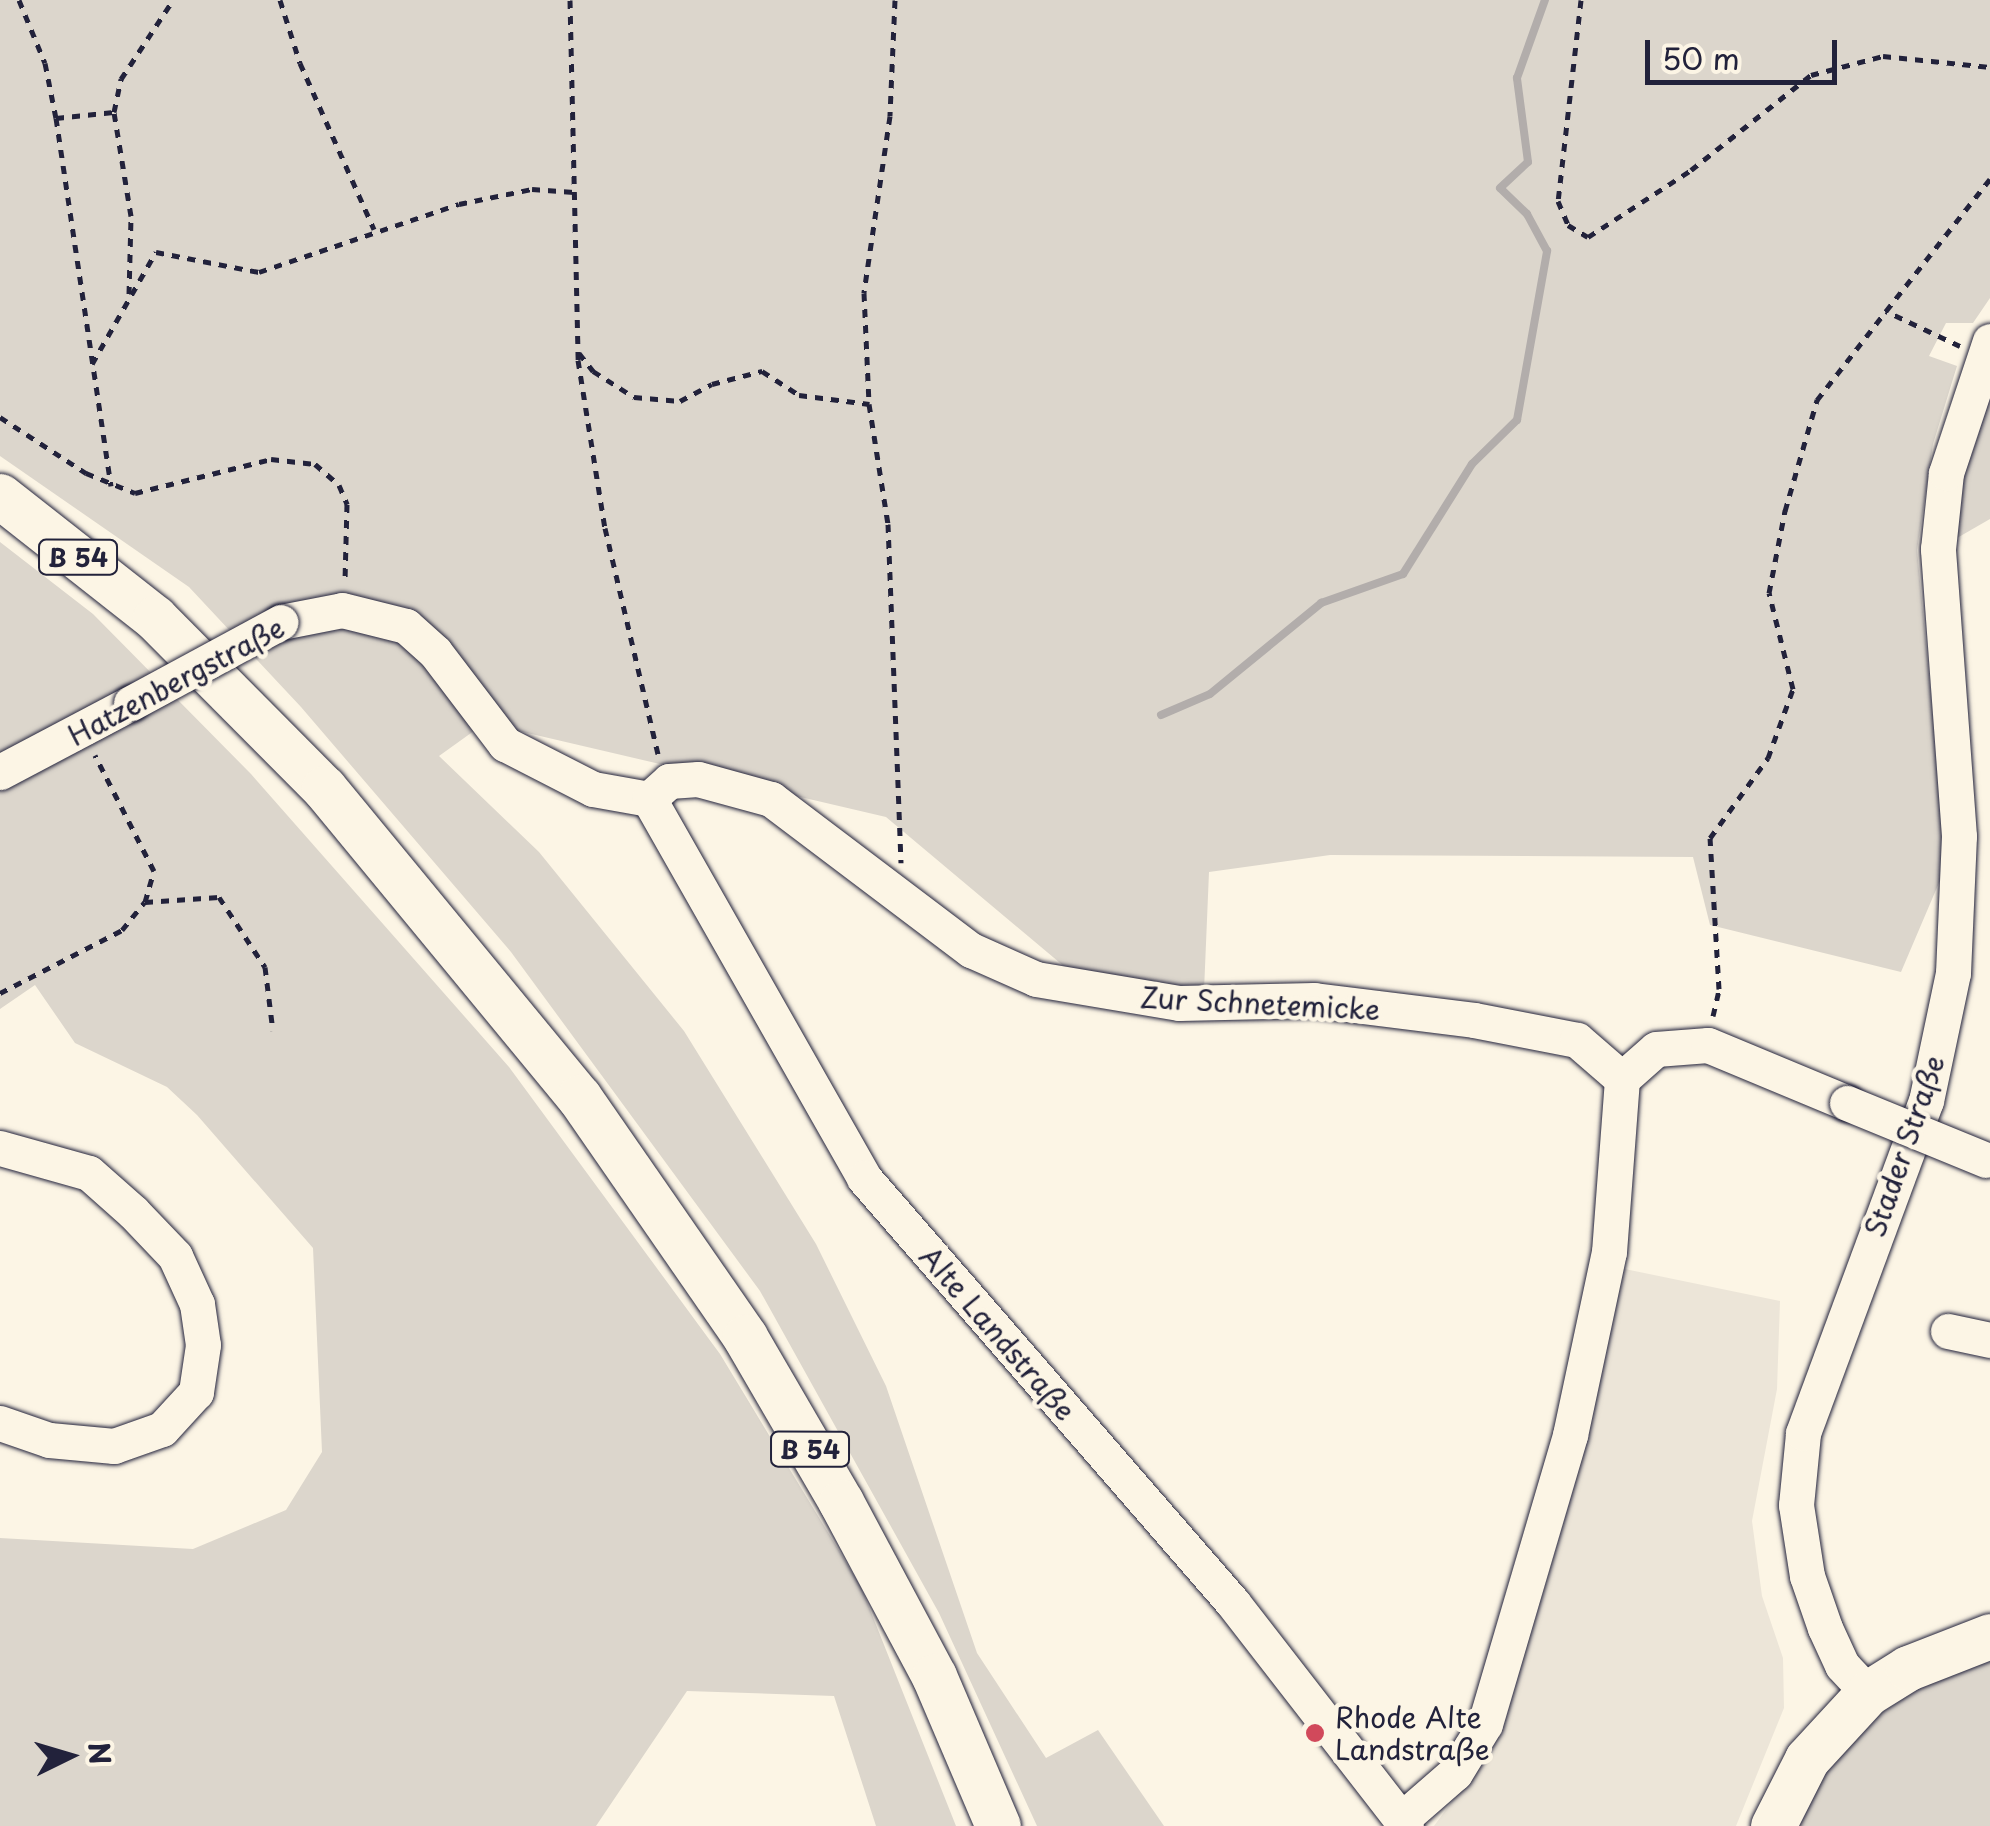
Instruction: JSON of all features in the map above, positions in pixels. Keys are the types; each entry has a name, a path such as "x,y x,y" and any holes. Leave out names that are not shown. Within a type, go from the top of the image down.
{"main road":[{"name":"B 54","path":"0,496 155,618 324,788 579,1098 744,1336 841,1502 934,1676 998,1826"},
{"path":"1773,1826 1807,1759 1868,1693 1908,1668 1990,1636"}],"street":[{"name":"Stader Straße","path":"1868,1693 1842,1665 1807,1576 1796,1506 1803,1433 1938,1052 1975,830 1938,549 1946,472 1986,348"},
{"name":"Hatzenbergstraße","path":"0,772 281,622 342,610 406,626 435,652 505,744 594,789 649,799"},
{"name":"Zur Schnetemicke","path":"649,799 669,781 698,779 772,799 811,824 900,901 971,950 1036,979 1179,1003 1314,1000 1474,1020 1577,1040 1622,1078"},
{"name":"Alte Landstraße","path":"649,799 864,1178 1232,1603 1404,1823"},
{"path":"1404,1823 1455,1773 1490,1706 1570,1434 1609,1252 1622,1078 1656,1050 1708,1046 1988,1161"},
{"path":"0,1148 88,1174 133,1212 175,1256 197,1304 203,1345 196,1392 162,1429 114,1446 49,1440 0,1423"},
{"path":"1948,1331 1990,1340"}],"path":[{"path":"19,0 44,64 56,118 111,486"},
{"path":"129,297 132,216 114,112 121,79 173,0"},
{"path":"280,0 308,80 374,230"},
{"path":"570,0 578,352 605,528 658,756 649,799"},
{"path":"895,0 890,116 864,294 870,404 888,524 900,901"},
{"path":"1581,0 1558,200 1568,225 1588,236 1690,170 1812,75 1883,56 1990,66"},
{"path":"56,118 114,112"},
{"path":"1708,1046 1719,989 1710,838 1768,758 1792,688 1769,593 1785,512 1817,400 1990,179"},
{"path":"92,364 156,252 259,272 374,230 532,189 574,192"},
{"path":"1886,311 1986,348"},
{"path":"578,352 593,371 634,397 680,401 712,384 762,371 799,396 870,404"},
{"path":"0,417 111,486 157,492 270,459 314,464 339,485 347,504 342,610"},
{"path":"0,992 122,930 145,902 154,871 142,837 79,732"},
{"path":"145,902 220,898 265,968 272,1031"}],"shaded area":[{"path":"0,0 1990,0 1990,298 1973,323 1946,323 1929,356 1957,366 1933,444 1917,550 1947,864 1901,972 1710,925 1693,857 1330,855 1209,872 1204,991 1072,973 886,817 485,723 439,756 539,852 684,1031 816,1244 886,1386 977,1653 1046,1758 1098,1730 1164,1826 1037,1826 939,1613 760,1291 511,952 301,707 189,587 0,456"},
{"path":"1990,394 1990,519 1957,538 1965,470"},
{"path":"0,542 93,614 251,774 509,1067 720,1354 861,1587 956,1826 876,1826 834,1696 687,1691 596,1826 0,1826 0,1538 193,1549 286,1510 322,1452 313,1248 197,1115 167,1087 75,1043 35,985 0,1009"},
{"path":"1620,1268 1780,1301 1777,1389 1752,1521 1762,1596 1783,1658 1784,1708 1736,1826 1434,1826 1481,1762"},
{"path":"1990,1658 1990,1826 1793,1826 1821,1768 1873,1718 1950,1669"}],"waterway":[{"path":"1161,715 1210,694 1321,603 1403,574 1472,464 1517,420 1547,251 1527,214 1500,188 1528,162 1517,78 1545,0"}],"place":[{"name":"Rhode Alte Landstraße","path":"1315,1733"}]}
